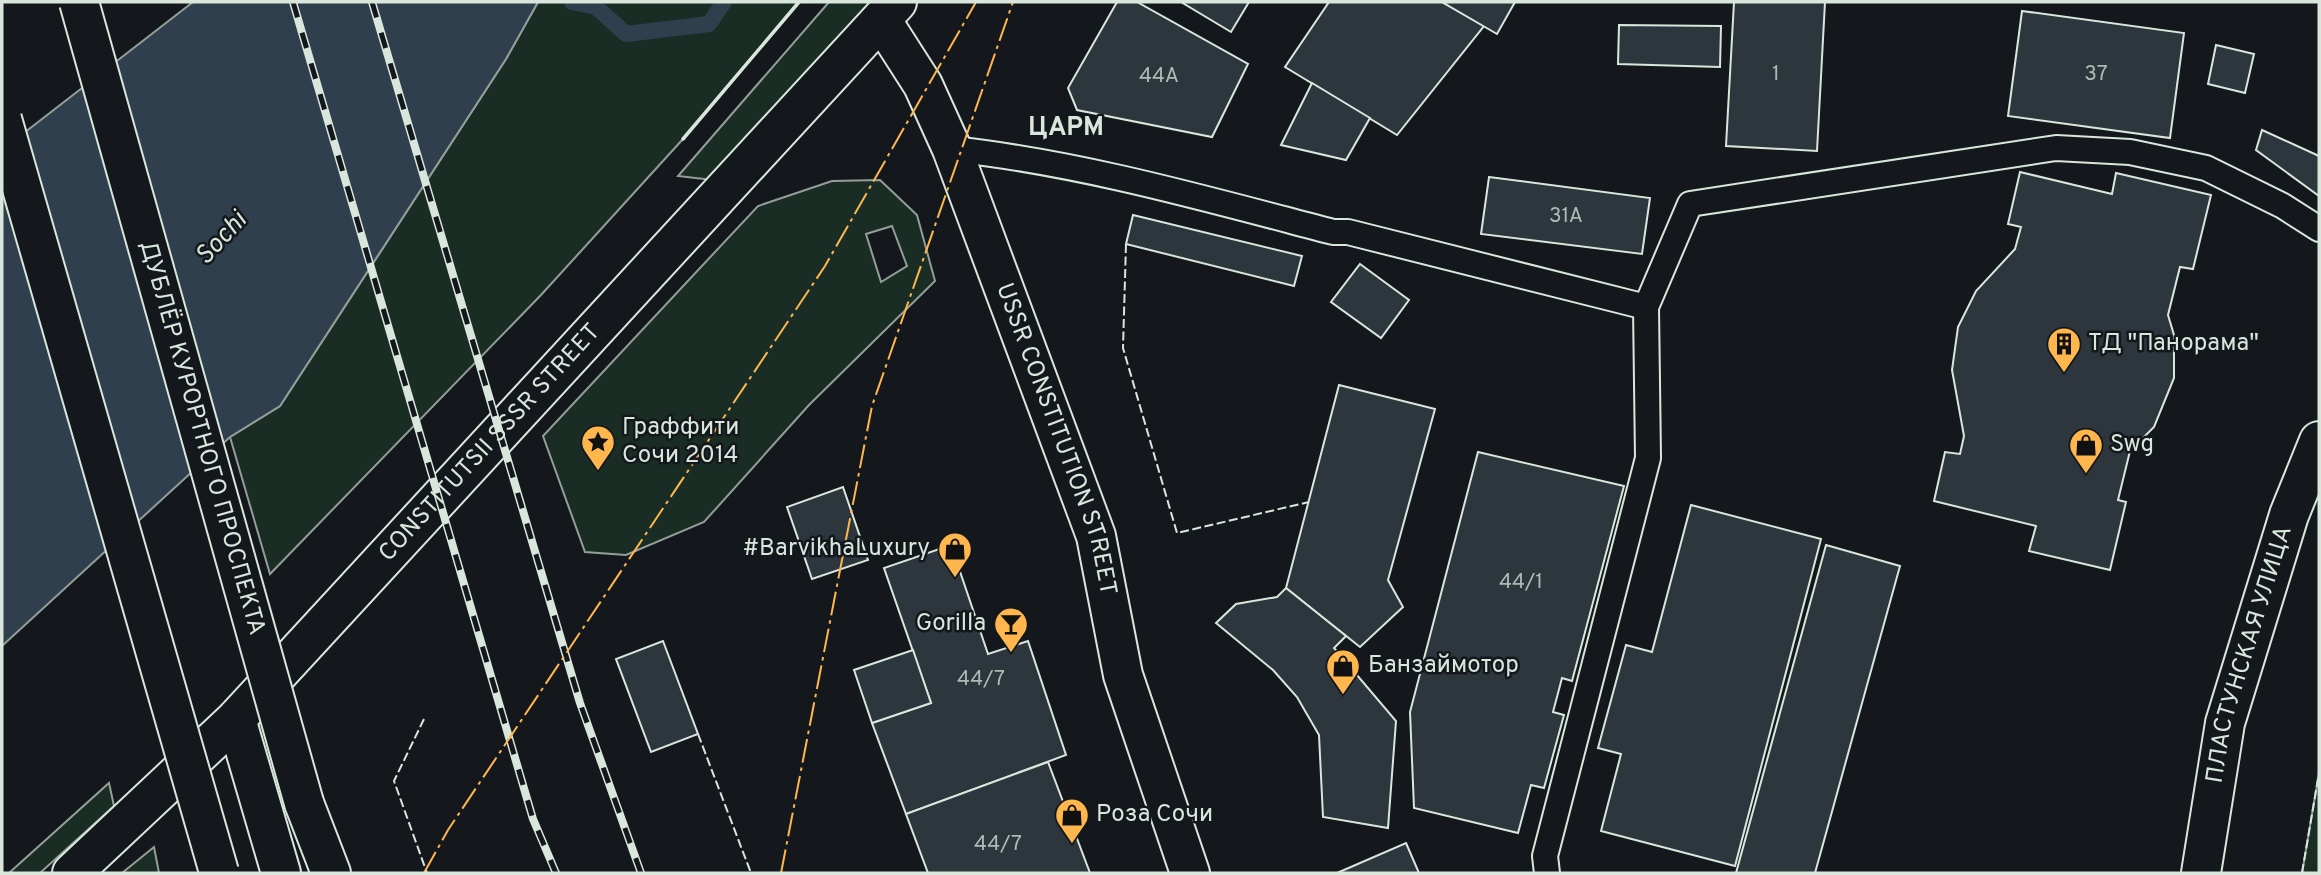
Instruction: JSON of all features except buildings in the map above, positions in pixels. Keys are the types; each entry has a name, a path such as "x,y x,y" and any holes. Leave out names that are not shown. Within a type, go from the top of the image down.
{"main road":[{"name":"ДУБЛЁР КУРОРТНОГО ПРОСПЕКТА","path":"79,2 325,873"},
{"name":"USSR CONSTITUTION STREET","path":"890,11 951,149 1096,536 1123,675 1190,873"},
{"name":"CONSTITUTSII SSSR STREET","path":"72,873 236,719 890,11"},
{"path":"2,119 220,873"},
{"name":"ПЛАСТУНСКАЯ УЛИЦА","path":"2201,873 2225,723 2289,515 2319,441"},
{"path":"236,719 281,873"},
{"path":"304,803 331,873"}],"lane":[{"path":"1547,873 1545,856 1648,458 1646,307 1690,204 2056,148 2130,152 2206,169 2283,206 2319,229"},
{"path":"951,149 1002,154 1128,178 1333,232 1348,232 1646,307"}],"green space":[{"path":"538,2 799,2 683,139 541,295 270,574 230,437 280,406 506,59"},
{"path":"829,2 898,2 730,182 678,176"},
{"path":"880,180 917,215 935,281 809,405 704,522 626,555 585,552 543,436 758,206 832,181","holes":["892,226 907,266 881,282 866,234"]},
{"path":"2319,773 2319,873 2302,873"},
{"path":"109,783 114,806 40,873 9,873"},
{"path":"154,847 159,873 122,873"}],"water":[{"name":"Sochi","path":"193,2 538,2 506,59 280,406 230,437 2,646 2,150"}],"waterway":[{"path":"572,2 596,7 626,34 709,24 724,2"}],"railway":[{"path":"293,2 533,819 556,873"},
{"path":"372,2 580,703 641,873"}],"fence":[{"path":"1126,244 1123,348 1177,533 1309,502"},
{"path":"424,719 394,781 427,873"},
{"path":"698,734 751,873"},
{"path":"2302,873 2319,773"}],"wall":[{"path":"683,139 799,2"}],"power":[{"path":"424,873 448,830 825,266 976,2"},
{"path":"781,873 872,406 1013,2"}],"place":[{"name":"ТД \"Панорама\"","path":"2064,374"},
{"name":"Граффити Сочи 2014","path":"598,472"},
{"name":"Swg","path":"2086,475"},
{"name":"#BarvikhaLuxury","path":"955,579"},
{"name":"Gorilla","path":"1011,654"},
{"name":"Банзаймотор","path":"1343,696"},
{"name":"Роза Сочи","path":"1072,845"}],"district":[{"name":"ЦАРМ","path":"1066,128"}]}
